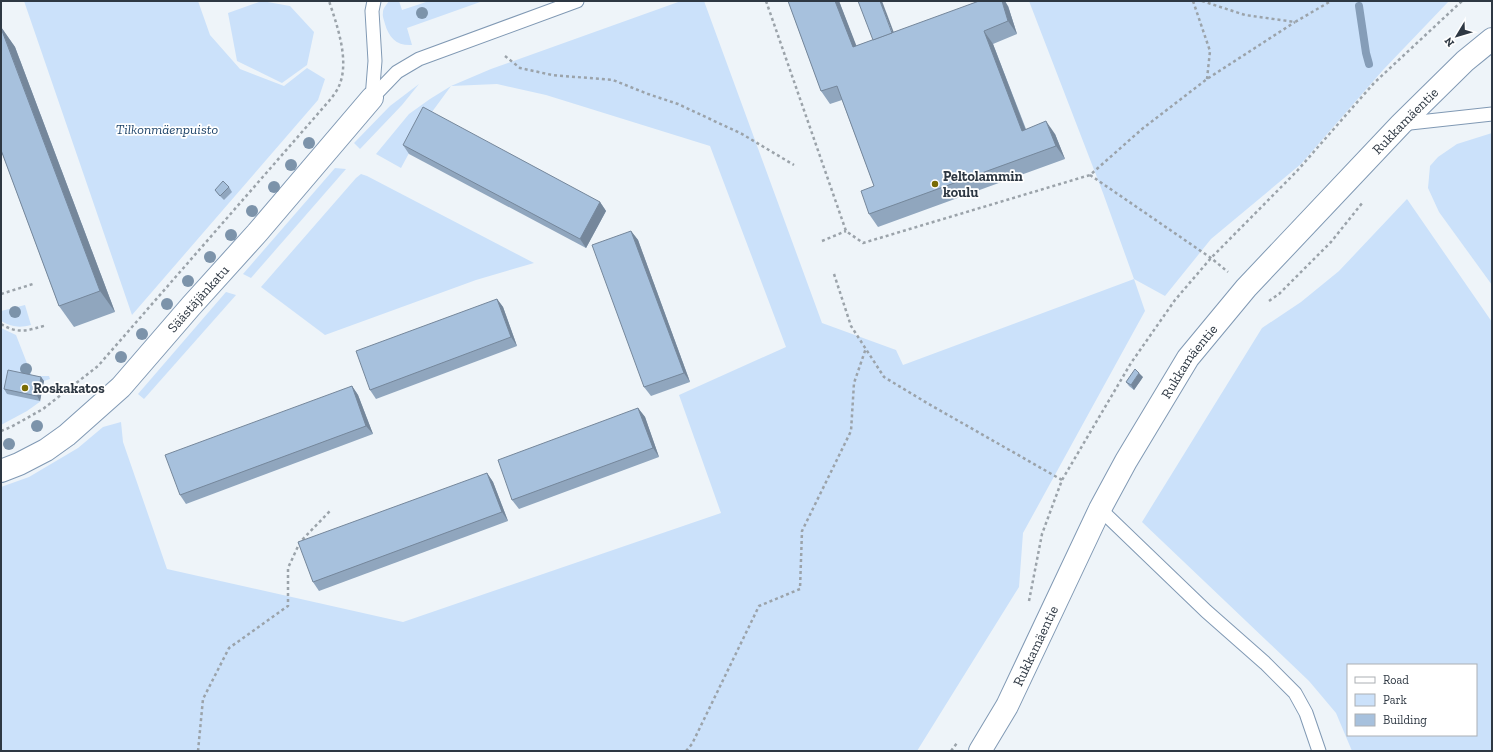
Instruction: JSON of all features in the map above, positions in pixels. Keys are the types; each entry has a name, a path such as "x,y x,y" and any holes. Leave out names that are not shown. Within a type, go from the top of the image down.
{"main road":[{"name":"Rukkamäentie","path":"980,751 1007,706 1100,509 1126,461 1188,358 1246,288 1401,124 1465,61 1492,39"},
{"name":"Säästäjänkatu","path":"1,471 19,464 46,450 67,435 121,388 372,98"}],"lane":[{"path":"372,98 375,61 372,11 374,1"},
{"path":"372,98 397,72 418,59 577,1"},
{"path":"1401,124 1492,114"},
{"path":"1100,509 1206,611 1265,663 1295,693 1306,713 1319,751"}],"path":[{"path":"1,431 12,427 43,409 98,366 329,101 339,86 341,80 342,63 339,31 329,1"},
{"path":"766,1 846,231 863,243 1090,175 1142,130 1207,80 1295,22 1331,1"},
{"path":"1193,1 1210,51 1207,80"},
{"path":"1202,1 1245,15 1295,22"},
{"path":"505,56 520,68 552,75 613,80 678,104 742,134 794,165"},
{"path":"1090,175 1211,258"},
{"path":"822,241 846,231"},
{"path":"834,274 851,326 884,377 1062,480"},
{"path":"1,294 33,284"},
{"path":"1,324 9,329 22,332 47,325"},
{"path":"686,751 692,744 759,606 800,589 802,531 851,431 854,382 866,348"},
{"path":"198,751 203,700 229,648 288,606 288,568 300,542 330,512"}],"green space":[{"name":"Tilkonmäenpuisto","path":"24,1 198,1 210,35 240,69 284,86 307,68 325,79 318,100 132,315"},
{"path":"262,1 290,6 314,32 307,65 282,83 237,61 228,13"},
{"path":"389,1 399,1 402,10 429,1 483,1 407,28 412,45 407,45 394,40 387,29 383,11"},
{"path":"681,1 704,1 822,323 896,350 903,365 1134,279 1145,311 1023,533 1019,587 917,751 1,751 1,487 29,477 78,448 103,427 121,422 123,442 167,569 403,622 721,513 679,395 786,347 710,146 546,95 497,84 451,86 491,69"},
{"path":"1029,1 1449,1 1383,70 1301,164 1211,239 1165,296 1134,279 1103,193"},
{"path":"419,84 402,105 360,149 354,143 390,106"},
{"path":"451,86 429,116 401,168 376,154 409,114"},
{"path":"1492,133 1492,285 1439,212 1428,188 1430,166 1438,157 1457,144"},
{"path":"335,168 346,169 251,278 243,274"},
{"path":"361,174 534,263 476,280 325,335 261,287"},
{"path":"1407,199 1492,322 1492,751 1352,751 1336,713 1309,681 1142,522 1262,328 1301,302 1339,271"},
{"path":"226,292 236,295 144,399 138,394"},
{"path":"25,305 31,325 16,326 9,325 1,321 1,311"},
{"path":"1,328 16,335 32,376 49,376 50,379 44,381 11,375 41,401 27,411 1,425"}],"building":[{"path":"788,1 835,1 853,47 979,1 1002,1 1008,21 984,31 1022,131 1046,121 1056,146 869,214 861,191 874,186 837,86 821,91"},
{"path":"858,1 880,1 892,33 873,40"},
{"path":"1,28 100,291 59,306 1,150"},
{"path":"423,107 600,202 580,239 403,145"},
{"path":"223,181 229,187 220,196 215,190"},
{"path":"631,231 684,373 644,387 592,245"},
{"path":"497,299 511,337 370,390 356,351"},
{"path":"1135,369 1139,373 1131,385 1126,382"},
{"name":"Roskakatos","path":"8,370 41,377 37,396 4,389"},
{"path":"352,386 366,426 180,495 165,455"},
{"path":"638,408 653,448 512,500 498,460"},
{"path":"487,473 502,512 313,582 298,542"}],"waterway":[{"path":"1359,6 1369,64"}],"place":[{"name":"Peltolammin koulu","path":"935,184"},
{"name":"Roskakatos","path":"25,388"}]}
